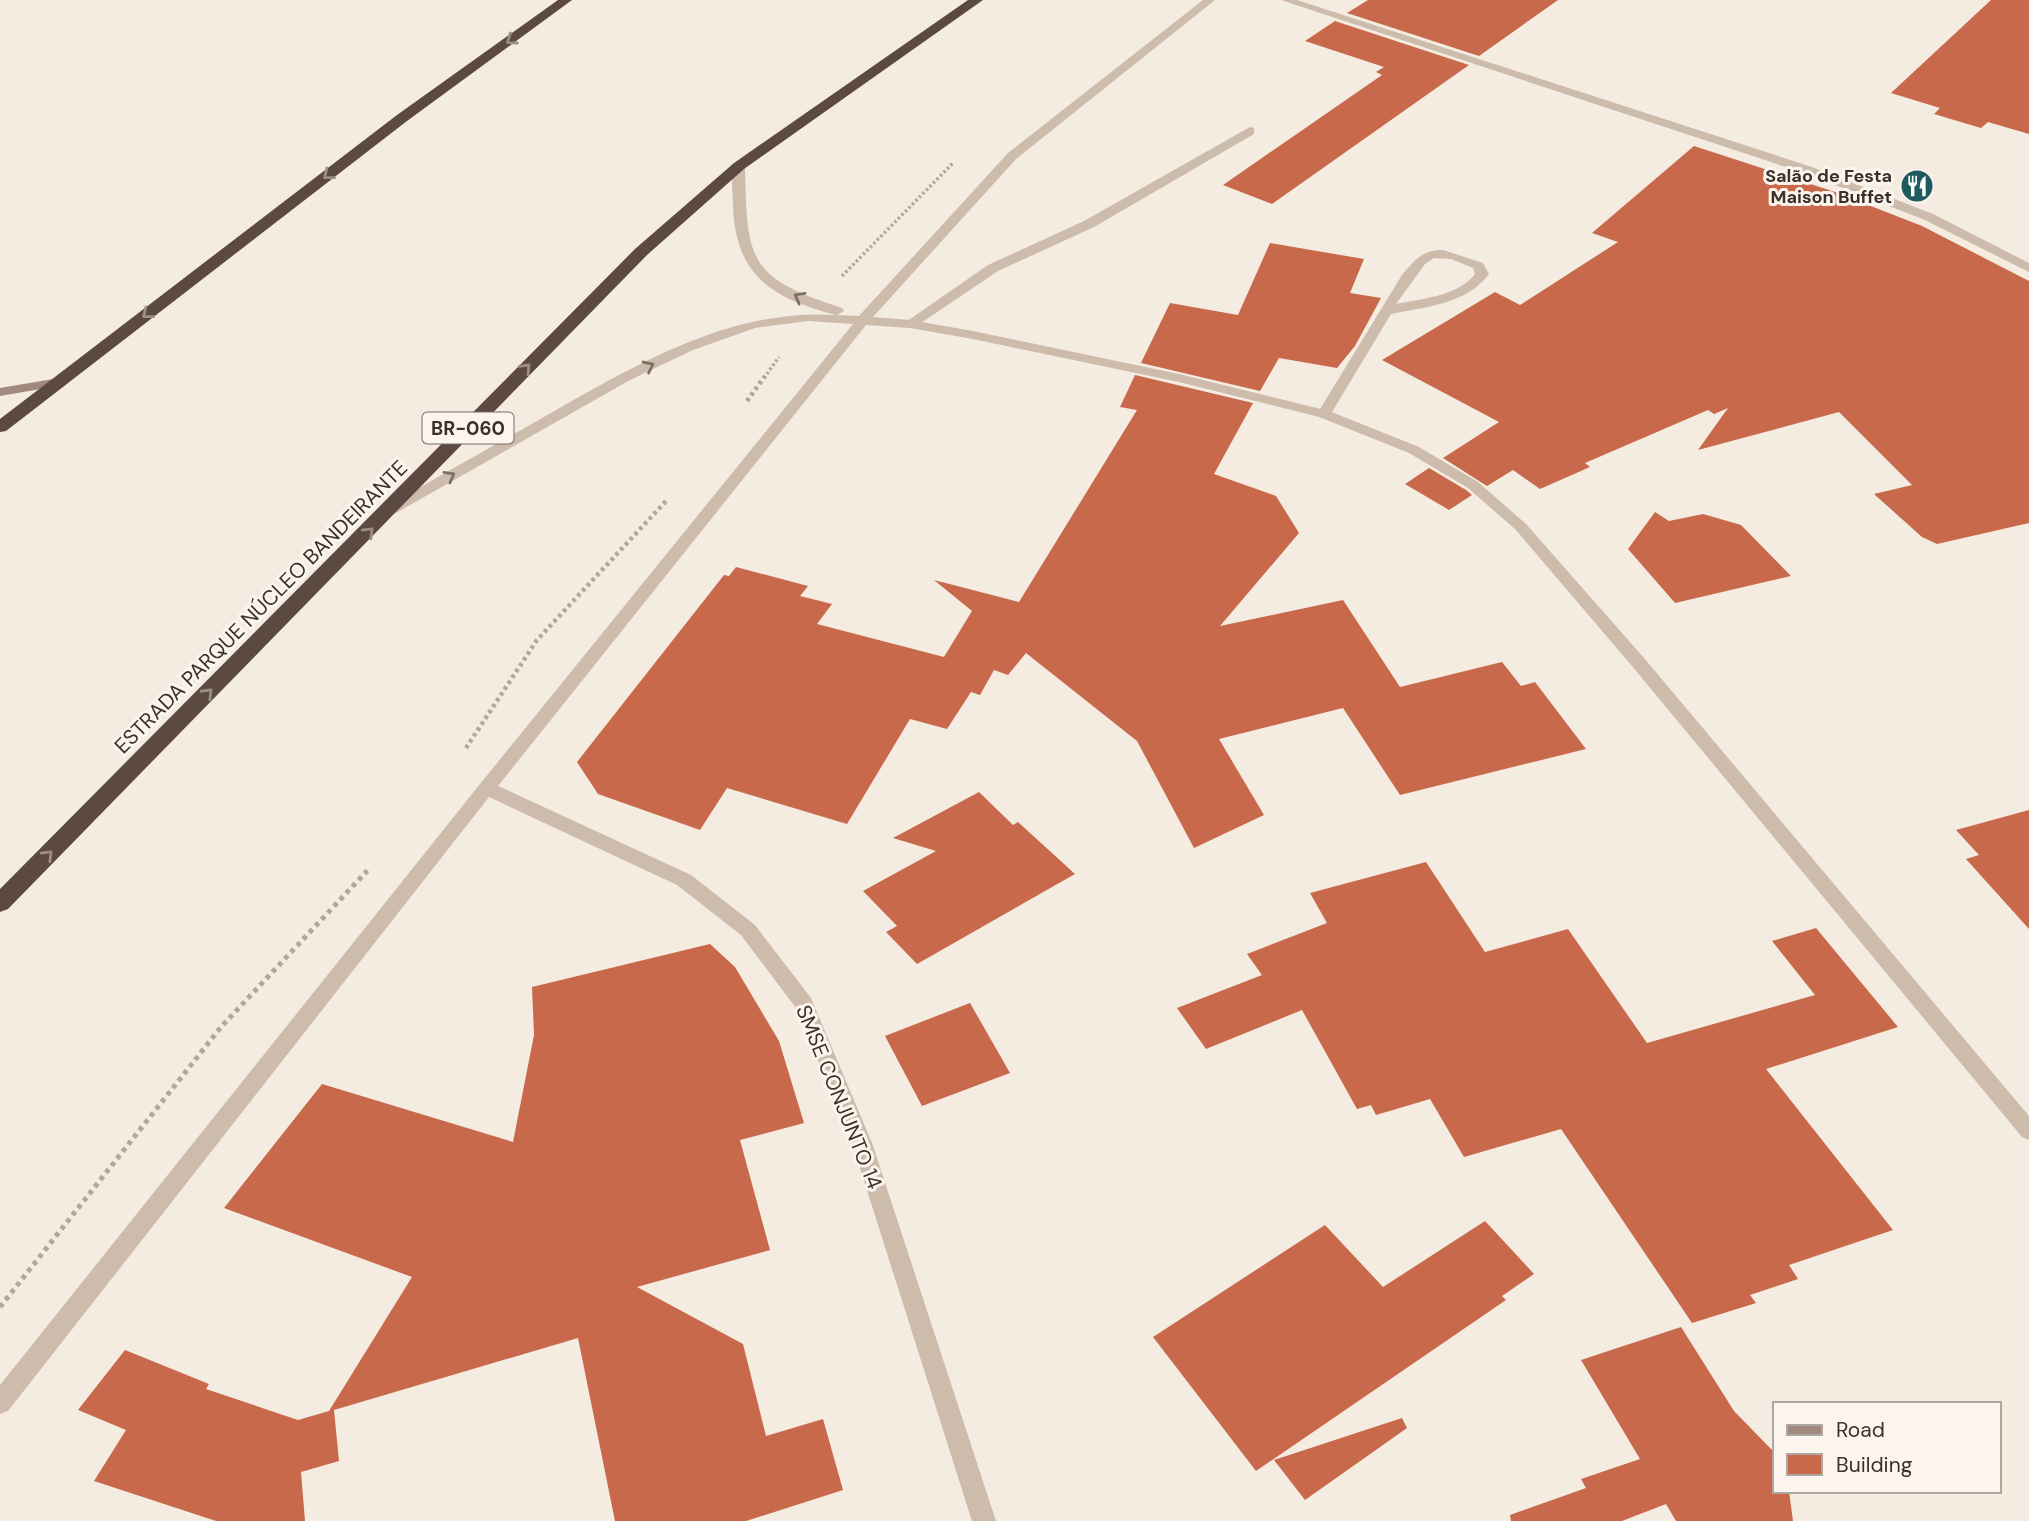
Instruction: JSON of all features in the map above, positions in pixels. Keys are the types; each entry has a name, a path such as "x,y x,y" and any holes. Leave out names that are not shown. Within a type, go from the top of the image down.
{"highway":[{"path":"0,427 402,118 566,0"},
{"name":"ESTRADA PARQUE NÚCLEO BANDEIRANTE","path":"0,903 391,510 642,252 739,166 977,0"}],"main road":[{"path":"0,392 59,382"}],"street":[{"path":"0,1403 486,788 864,319 1012,156 1210,0"},
{"path":"1286,0 1808,170 1929,217 2029,268"},
{"path":"910,324 993,268 1088,224 1250,131"},
{"path":"739,166 741,231 750,262 775,283 813,304 864,319"},
{"path":"1324,414 1339,396 1409,273 1421,260 1432,254 1464,260 1478,266 1482,274 1479,280 1463,290 1388,310"},
{"path":"391,510 625,377 688,347 753,324 808,317 910,324 1153,373 1324,414 1414,450 1473,485 1521,527 1647,672 2029,1130"},
{"name":"SMSE CONJUNTO 14","path":"486,788 684,880 748,930 804,1004 862,1143 984,1521"}],"building":[{"path":"1368,0 1558,0 1479,56 1347,13"},
{"path":"1991,0 2029,0 2029,134 1988,122 1981,128 1934,114 1940,108 1891,93"},
{"path":"1335,21 1469,65 1272,204 1223,185 1382,75 1376,72 1384,67 1305,41"},
{"path":"1694,146 1835,192 1922,226 2029,281 2029,523 1937,544 1922,537 1874,494 1912,485 1839,412 1698,450 1728,408 1714,414 1708,410 1585,463 1590,467 1540,489 1513,470 1487,486 1443,458 1499,422 1382,360 1495,292 1520,305 1618,242 1592,233"},
{"path":"1270,243 1364,259 1350,293 1381,298 1355,346 1337,368 1279,358 1260,391 1141,363 1170,303 1238,315"},
{"path":"1135,375 1253,403 1214,474 1276,496 1299,533 1220,626 1343,600 1400,687 1502,662 1521,686 1535,682 1586,749 1400,795 1343,708 1219,739 1264,815 1194,848 1137,741 1026,653 1008,675 994,670 980,695 971,692 947,729 910,719 847,824 727,788 700,830 598,794 577,762 724,575 729,576 736,567 808,586 800,596 832,604 817,624 944,657 972,611 934,580 1019,602 1137,410 1120,407"},
{"path":"1429,468 1472,495 1449,510 1405,484"},
{"path":"1655,512 1669,521 1703,514 1741,525 1791,576 1675,603 1628,549"},
{"path":"979,792 1013,825 1018,822 1075,874 917,964 886,932 897,926 863,891 936,851 893,838"},
{"path":"2029,810 2029,929 1966,859 1979,855 1956,830"},
{"path":"1426,862 1485,952 1568,929 1647,1043 1815,995 1772,941 1816,928 1898,1027 1766,1069 1893,1230 1789,1265 1798,1279 1750,1295 1756,1303 1692,1323 1561,1129 1464,1157 1430,1099 1376,1115 1371,1105 1357,1109 1302,1010 1206,1049 1177,1008 1262,975 1247,954 1327,923 1310,893"},
{"path":"710,944 735,967 779,1041 804,1123 740,1140 770,1250 637,1287 743,1344 766,1436 823,1419 843,1490 746,1521 615,1521 578,1338 334,1410 339,1461 301,1472 305,1521 216,1521 94,1481 126,1430 78,1410 125,1350 209,1384 206,1389 298,1420 329,1411 412,1277 224,1208 322,1084 513,1142 534,1035 532,987"},
{"path":"970,1003 1010,1073 922,1106 885,1036"},
{"path":"1485,1221 1534,1274 1502,1296 1506,1300 1256,1471 1153,1337 1325,1225 1383,1287"},
{"path":"1681,1327 1734,1411 1772,1450 1773,1493 1789,1493 1793,1521 1676,1521 1666,1504 1622,1521 1511,1521 1510,1515 1586,1488 1581,1479 1640,1459 1581,1360"},
{"path":"1402,1418 1407,1428 1305,1500 1274,1460"}],"place":[{"name":"Salão de Festa Maison Buffet","path":"1917,186"}]}
